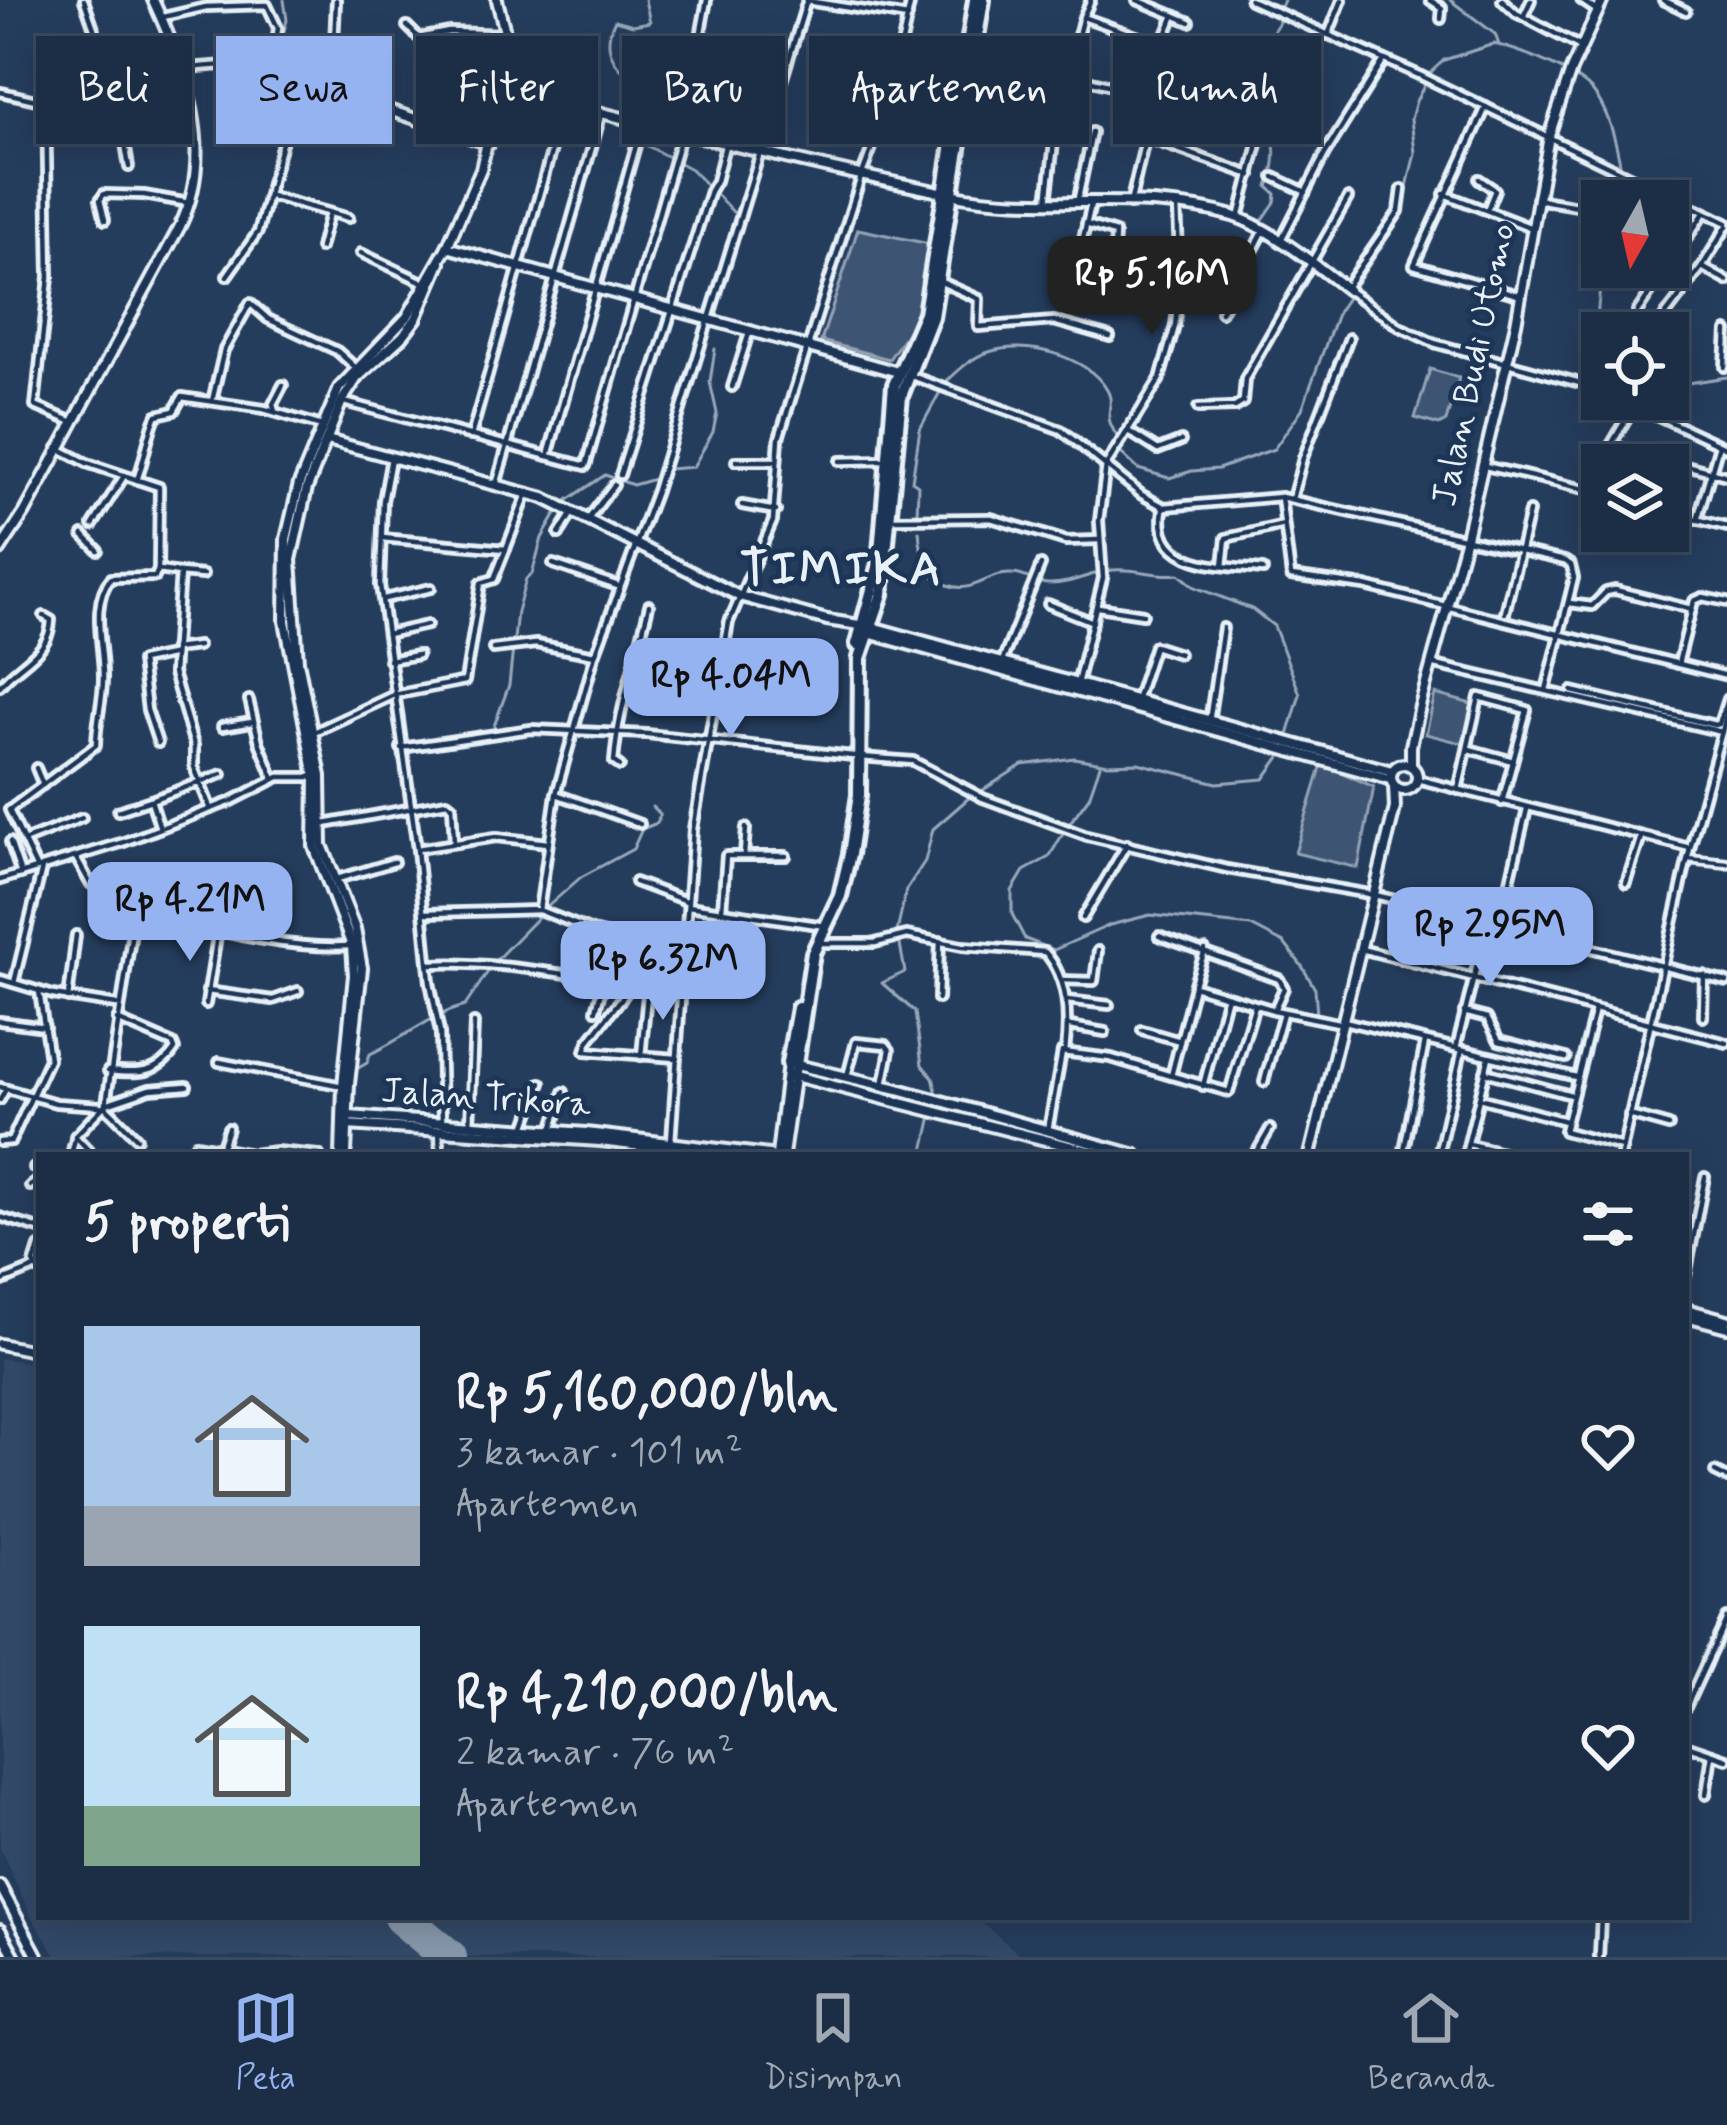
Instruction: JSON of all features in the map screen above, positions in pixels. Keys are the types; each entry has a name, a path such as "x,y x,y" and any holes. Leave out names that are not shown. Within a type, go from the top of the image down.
{"highway":[{"path":"976,36 981,0"},
{"path":"791,1070 807,954 840,896 850,854 860,795 856,756 860,658 879,564 886,460 902,373 925,313 981,0"},
{"path":"865,628 882,594 902,373 930,325 959,144"},
{"path":"791,1070 821,925"}],"street":[{"path":"84,0 97,36"},
{"path":"153,0 169,36"},
{"path":"334,36 336,0"},
{"path":"407,26 418,38 449,32 506,34 497,0"},
{"path":"700,36 707,0"},
{"path":"539,910 556,794 573,730 618,586 661,473 807,0 856,4 908,17"},
{"path":"673,1148 693,829 728,622 776,511 779,439 889,103 911,0"},
{"path":"1078,36 1091,0"},
{"path":"1137,0 1190,22"},
{"path":"1250,0 1549,136 1727,225 1668,312"},
{"path":"1328,35 1342,0"},
{"path":"1430,0 1442,8 1441,19"},
{"path":"1502,0 1581,47"},
{"path":"1523,16 1531,0"},
{"path":"1581,0 1597,11"},
{"name":"Jalan Budi Utomo","path":"1406,765 1522,297 1549,136 1569,75 1603,0"},
{"path":"1664,0 1686,11"},
{"path":"161,17 206,7 267,5 277,36"},
{"path":"1166,36 1174,15"},
{"path":"1083,17 1135,36"},
{"path":"1280,242 1325,154 1384,60"},
{"path":"0,92 36,100"},
{"path":"0,550 189,203 196,150 192,106"},
{"path":"1486,107 1414,265 1522,297"},
{"path":"598,111 622,118"},
{"path":"496,485 602,112"},
{"path":"1077,203 1092,132"},
{"path":"52,144 49,265 34,406 73,422"},
{"path":"125,144 129,167"},
{"path":"227,276 254,239 283,144"},
{"path":"344,1152 362,968 355,929 325,870 321,776 289,621 291,560 296,526 338,400 416,319 489,144"},
{"path":"471,436 553,144"},
{"path":"548,456 636,144"},
{"path":"338,400 586,466 678,144"},
{"path":"620,476 726,144"},
{"path":"736,144 948,194 1177,205 1239,218 1414,335 1581,381"},
{"path":"1047,202 1054,144"},
{"path":"1130,204 1145,144"},
{"path":"1163,144 1251,175"},
{"path":"1239,218 1258,144"},
{"path":"1274,177 1306,192"},
{"path":"1478,179 1495,190 1486,211"},
{"path":"1350,291 1399,211 1402,188"},
{"path":"105,220 100,200 104,194 189,203"},
{"path":"1444,194 1532,228"},
{"path":"270,196 349,218"},
{"path":"1198,408 1243,402 1245,380 1348,198"},
{"path":"1536,199 1581,207"},
{"path":"1070,294 1091,204"},
{"path":"1076,686 1103,574 1100,540 1106,465 1160,379 1168,356 1180,281 1177,205"},
{"path":"320,248 328,213"},
{"path":"1636,312 1704,213"},
{"path":"1086,224 1115,232 1113,271 1180,281"},
{"path":"1221,312 1263,232"},
{"path":"444,251 710,317 902,373 969,400 1047,423 1164,507 1281,497 1520,548 1570,565 1574,578 1546,690"},
{"path":"345,1120 352,946 314,846 315,777 283,577 291,510 322,426 356,368 397,331 444,251"},
{"path":"361,253 425,283"},
{"path":"1702,266 1727,281"},
{"path":"939,281 979,299 978,327 1054,321 1110,337"},
{"path":"212,400 224,350 250,303 268,319 342,354 356,368"},
{"path":"731,387 751,330"},
{"path":"1724,367 1727,331"},
{"path":"1292,500 1349,338"},
{"path":"275,412 273,404 283,385"},
{"path":"136,480 160,414 174,411 182,397 275,412 322,426"},
{"path":"1665,420 1723,446 1709,470 1697,520"},
{"path":"1128,430 1158,450 1181,441"},
{"path":"327,440 496,485 573,511 739,596 1209,722 1392,779 1406,790"},
{"path":"14,983 39,869 9,810 96,745 104,679 101,598 106,582 155,577 158,569 160,489 58,448"},
{"path":"392,458 383,501 382,600 442,1049 440,1152"},
{"path":"840,461 886,460"},
{"path":"736,461 777,461"},
{"path":"1483,465 1581,488"},
{"path":"1689,465 1727,476"},
{"path":"93,525 124,476"},
{"path":"589,518 614,485"},
{"path":"314,732 394,695 466,680 481,584 494,579 527,494"},
{"path":"1281,497 1291,576 1365,586 1727,676"},
{"path":"742,505 776,511"},
{"path":"1164,507 1161,530 1166,544 1196,560 1263,569"},
{"path":"559,534 573,511"},
{"path":"1505,613 1529,512"},
{"path":"892,519 991,518 1066,541 1100,540"},
{"path":"1689,518 1727,527"},
{"path":"1223,566 1224,539 1284,525"},
{"path":"83,535 98,550"},
{"path":"382,538 506,549"},
{"path":"553,564 618,586"},
{"path":"1001,664 1041,565"},
{"path":"158,569 203,575"},
{"path":"180,573 172,673 194,746 194,767 210,808"},
{"path":"382,600 431,588"},
{"path":"1568,603 1592,606 1615,590 1691,609"},
{"path":"1678,664 1698,597 1727,602"},
{"path":"1048,604 1093,622"},
{"path":"620,766 614,762 626,689 649,605"},
{"path":"1098,607 1143,614"},
{"path":"0,686 14,668 38,653 51,630 51,620 44,616"},
{"path":"387,634 427,625"},
{"path":"865,628 1392,779"},
{"path":"1209,722 1223,628"},
{"path":"493,650 536,644 595,656"},
{"path":"158,743 147,710 141,661 198,646"},
{"path":"1135,705 1151,649 1163,646 1179,654"},
{"path":"388,660 418,655"},
{"path":"1431,664 1723,736"},
{"path":"1572,691 1715,725 1720,724 1727,699"},
{"path":"1458,790 1479,698 1527,710 1502,802"},
{"path":"249,700 274,779"},
{"path":"1596,1008 1565,1121 1567,1134 1622,1151 1690,848 1727,712"},
{"path":"222,727 255,721"},
{"path":"401,748 515,730 573,730 913,761 983,798 1088,836 1500,923 1727,982"},
{"path":"1468,749 1513,761"},
{"path":"1392,779 1406,765 1417,779 1690,848"},
{"path":"36,768 43,784"},
{"path":"118,811 222,774"},
{"path":"0,880 160,828 274,779 315,777"},
{"path":"1392,779 1395,808"},
{"path":"1311,1152 1395,808 1417,779"},
{"path":"556,794 640,824"},
{"path":"151,800 160,828"},
{"path":"320,825 409,807 451,804 454,842"},
{"path":"1500,923 1527,808"},
{"path":"26,840 82,818"},
{"path":"743,855 746,828"},
{"path":"417,849 496,837 550,844"},
{"path":"1626,883 1641,837"},
{"path":"10,842 21,874"},
{"path":"1083,918 1126,844"},
{"path":"722,909 724,857 786,856"},
{"path":"76,858 90,883 138,911 252,938 321,948 352,946"},
{"path":"1688,859 1727,863"},
{"path":"334,880 394,862"},
{"path":"246,871 252,938"},
{"path":"635,882 688,903 821,925"},
{"path":"72,1152 75,1136 104,1105 138,911 154,886"},
{"path":"261,890 262,939"},
{"path":"425,913 539,910 616,938 683,953"},
{"path":"1439,1152 1463,1012 1488,921"},
{"path":"206,1004 218,931"},
{"path":"68,998 76,935"},
{"path":"817,942 875,943 907,935 1045,952 1061,980 1068,1026 1048,1131"},
{"path":"1159,936 1283,982 1274,1010"},
{"path":"596,1010 616,938"},
{"path":"938,999 940,941"},
{"path":"1361,949 1727,1043"},
{"path":"1171,1076 1205,950"},
{"path":"1061,980 1094,981 1098,951"},
{"path":"429,964 474,964 605,982 682,986"},
{"path":"1703,1017 1704,974"},
{"path":"0,979 68,998 120,1005"},
{"path":"632,984 585,1052 676,1058"},
{"path":"641,1056 648,985"},
{"path":"1194,986 1274,1010 1576,1077"},
{"path":"0,1142 10,1143 49,1058 39,991"},
{"path":"207,991 273,1000 298,991"},
{"path":"1203,1086 1226,996"},
{"path":"1064,999 1109,1005"},
{"path":"1065,1052 1111,1058 1225,1093 1231,1089 1255,1005"},
{"path":"1264,1082 1283,1012"},
{"path":"1463,1012 1487,1018 1499,1041 1566,1058"},
{"path":"108,1071 148,1072 163,1064 176,1046 117,1020"},
{"path":"0,1021 45,1027"},
{"path":"470,1128 474,1023"},
{"path":"1068,1026 1106,1032"},
{"path":"1142,1030 1180,1041"},
{"path":"847,1076 856,1042 886,1046 890,1050 883,1086"},
{"path":"1404,1152 1425,1042"},
{"path":"1466,1152 1489,1058"},
{"path":"219,1062 343,1086"},
{"path":"791,1070 847,1076 898,1089 1094,1152"},
{"path":"791,1070 896,1101 1048,1131 1125,1152"},
{"path":"777,1152 791,1070"},
{"path":"1485,1072 1571,1095"},
{"path":"525,1128 541,1083"},
{"path":"0,1100 3,1088 32,1097 104,1105 156,1088 187,1086"},
{"path":"896,1101 898,1089"},
{"path":"552,1130 564,1092"},
{"path":"1479,1098 1565,1121"},
{"path":"104,1105 137,1138"},
{"path":"1629,1115 1669,1126"},
{"name":"Jalan Trikora","path":"345,1120 732,1152"},
{"path":"192,1152 196,1144 220,1152 228,1128"},
{"name":"Jalan Trikora","path":"470,1128 552,1130 673,1148"},
{"path":"1257,1152 1270,1129"},
{"path":"75,1136 90,1152"},
{"path":"1467,1144 1502,1152"},
{"path":"1689,1262 1706,1177"},
{"path":"30,1186 36,1182"},
{"path":"0,1217 36,1227"},
{"path":"1689,1222 1697,1223"},
{"path":"0,1282 36,1269"},
{"path":"1689,1314 1727,1323"},
{"path":"0,1345 36,1351"},
{"path":"1715,1472 1727,1478"},
{"path":"1689,1700 1727,1618"},
{"path":"1689,1746 1727,1759"},
{"path":"1706,1795 1712,1754"},
{"path":"0,1886 38,1957"},
{"path":"1599,1957 1601,1920"},
{"path":"0,1930 16,1957"}],"shaded area":[{"path":"858,229 934,245 922,311 889,359 821,341"},
{"path":"1430,369 1459,378 1446,421 1439,425 1415,418"},
{"path":"1435,694 1472,704 1465,744 1426,734"},
{"path":"1322,764 1374,787 1358,868 1295,853"},
{"path":"0,1358 36,1364 36,1920 979,1920 1023,1957 57,1957 31,1916 0,1848"}],"waterway":[{"path":"283,36 287,20 284,0"},
{"path":"645,0 650,22 633,25 615,20 609,41 619,67 647,84 632,130 640,142 691,169 736,215"},
{"path":"1280,9 1284,0"},
{"path":"1450,0 1495,34 1499,45"},
{"path":"1262,221 1275,202 1276,194 1268,187 1275,158 1269,126 1251,90 1266,42 1281,19"},
{"path":"1122,454 1138,469 1169,478 1218,469 1274,449 1302,409 1338,311 1399,221 1415,153 1411,119 1416,101 1432,71 1444,60 1494,44 1575,77 1601,104 1612,130 1621,180"},
{"path":"1598,312 1600,288"},
{"path":"944,384 970,361 989,352 1019,348 1054,353 1085,368 1107,390 1109,420 1120,442"},
{"path":"565,502 605,475 633,485 669,469 693,467 713,432 717,413 710,382 715,349"},
{"path":"1689,383 1727,377"},
{"path":"917,517 918,485 912,481 920,429 940,392"},
{"path":"494,726 509,685 517,612 526,579 559,509"},
{"path":"919,531 929,570 948,585 973,585 1003,574 1056,584 1105,571 1130,570 1179,574 1195,587 1252,609 1274,626 1300,694 1287,739"},
{"path":"980,792 1022,765 1074,758 1138,763 1217,783 1264,779 1282,754"},
{"path":"1069,824 1089,797 1100,765"},
{"path":"897,932 906,890 925,861 933,829 971,796"},
{"path":"545,909 581,877 633,849 642,829 657,823 660,814 652,807"},
{"path":"1064,832 1049,857 1024,871 1012,891 1012,914 1025,939 1054,950 1110,925 1150,915 1251,926 1284,943 1302,966 1315,989 1317,1015"},
{"path":"355,1070 367,1063 370,1054 465,1006 495,961 537,918"},
{"path":"899,939 905,972 882,983 915,1012 922,1065 933,1077 937,1095"},
{"path":"924,1152 932,1116"}],"runway":[{"path":"405,1920 449,1957"}],"district":[{"name":"TIMIKA","path":"842,570"}]}
